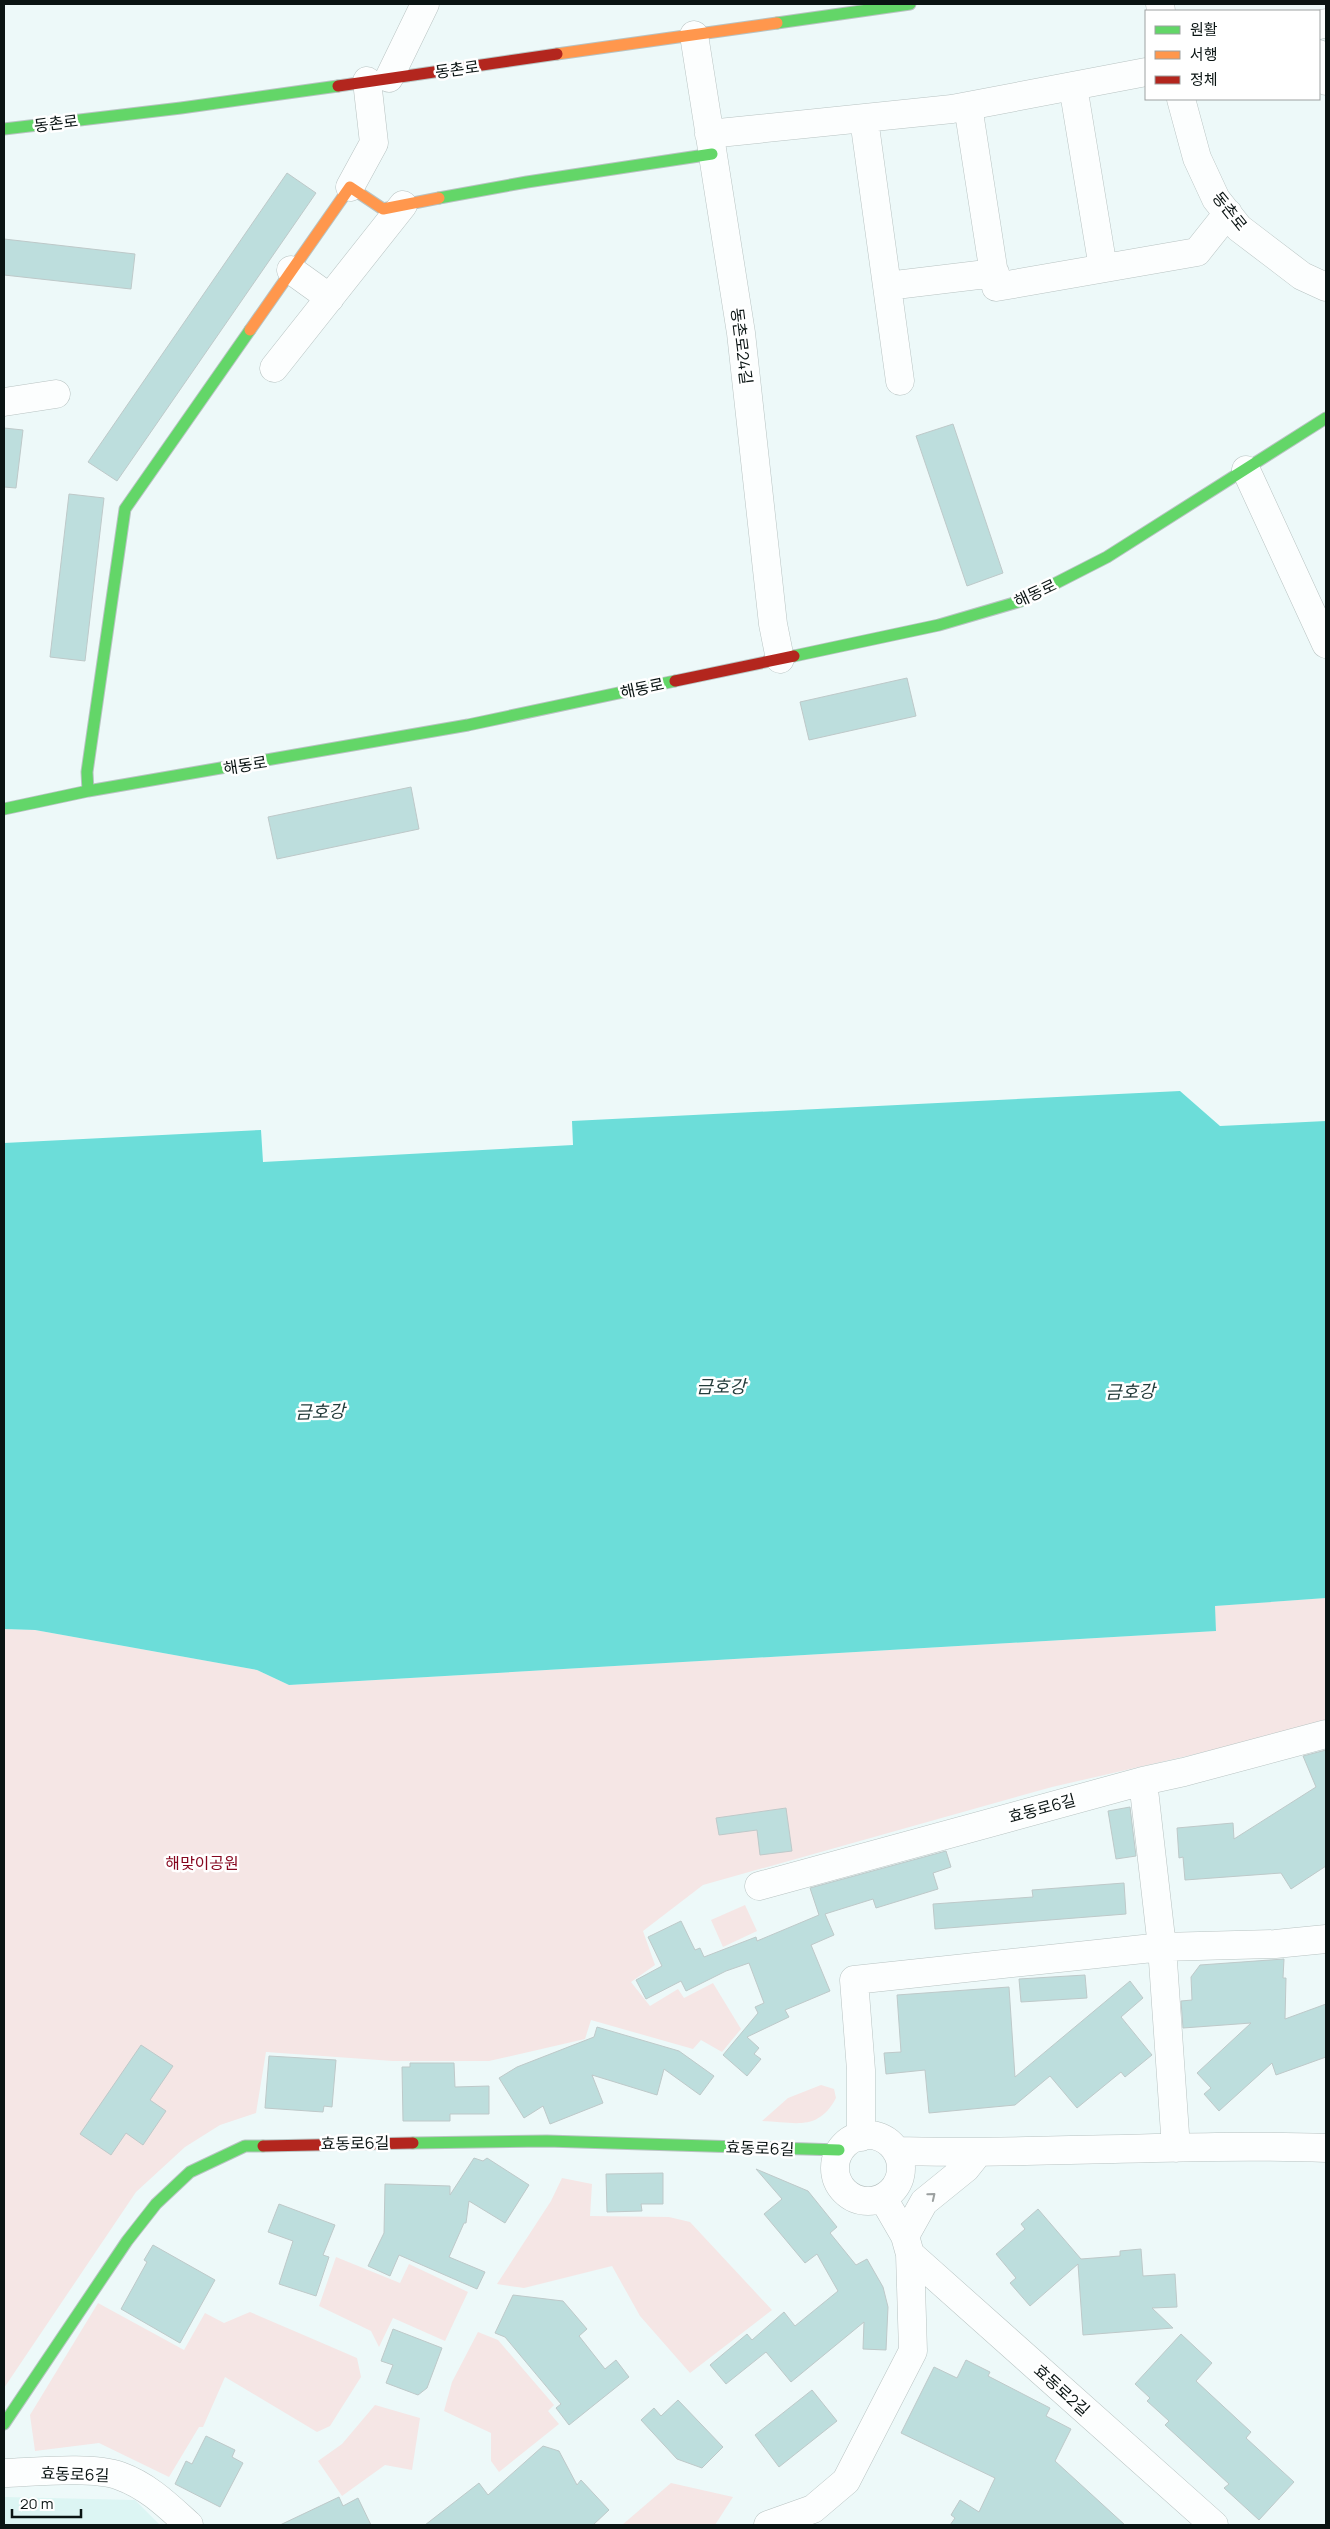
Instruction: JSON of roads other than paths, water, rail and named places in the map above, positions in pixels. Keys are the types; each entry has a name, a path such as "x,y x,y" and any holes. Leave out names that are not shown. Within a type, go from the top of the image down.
{"street":[{"path":"88,791 87,772 125,508 350,187 374,142 378,80 425,4"},
{"name":"동촌로","path":"4,129 181,108 378,80 694,34 826,10 910,4"},
{"name":"동촌로24길","path":"694,34 741,333 773,624 780,659"},
{"path":"1320,58 1326,80"},
{"path":"350,187 383,209 527,182 711,144 864,119 968,106 1145,72"},
{"path":"1073,86 1103,268"},
{"name":"동촌로","path":"1181,100 1197,158 1216,198 1239,228 1302,276 1326,286"},
{"path":"968,106 996,287 1198,252 1228,213"},
{"path":"864,119 900,381"},
{"path":"274,368 403,205"},
{"path":"292,270 330,298"},
{"path":"887,286 995,274"},
{"path":"4,402 56,394"},
{"name":"해동로","path":"4,809 88,791 294,757 468,725 939,626 1022,601 1108,557 1326,418"},
{"path":"1246,470 1326,644"},
{"name":"효동로6길","path":"758,1886 1143,1781 1326,1734"},
{"path":"1143,1781 1162,1947 1176,2148"},
{"path":"850,2143 868,2135 879,2137 889,2142 896,2151 901,2172 892,2191 883,2198 862,2201 852,2198 843,2191 834,2171 850,2143 861,2070 854,1980 1162,1947 1275,1944 1326,1939"},
{"name":"효동로6길","path":"4,2424 127,2241 156,2204 190,2172 245,2146 548,2141 850,2143"},
{"path":"896,2151 978,2153 1255,2146 1326,2148"},
{"path":"907,2245 924,2202 966,2168 978,2153"},
{"path":"768,2525 814,2509 846,2480 885,2409 913,2351 907,2245 883,2198"},
{"name":"효동로2길","path":"907,2245 1214,2525"},
{"name":"효동로6길","path":"4,2472 88,2472 119,2476 154,2493 189,2525"}],"water":[{"name":"금호강","path":"1180,1091 1220,1126 1326,1121 1326,1598 1215,1606 1216,1631 289,1685 257,1670 35,1630 4,1629 4,1143 261,1130 263,1162 573,1145 572,1121"}],"park label":[{"name":"해맞이공원","path":"202,1863"}]}
